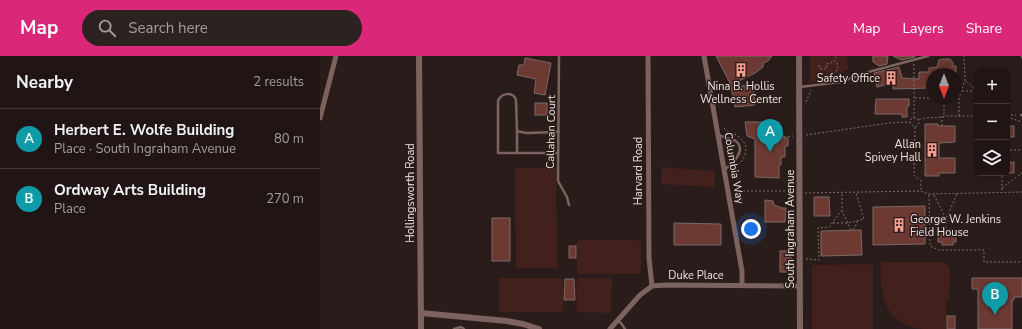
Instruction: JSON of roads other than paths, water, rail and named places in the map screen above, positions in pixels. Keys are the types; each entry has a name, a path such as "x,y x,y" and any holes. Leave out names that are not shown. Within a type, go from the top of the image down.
{"street":[{"path":"320,118 336,56"},
{"name":"Hollingsworth Road","path":"419,56 421,329"},
{"name":"Harvard Road","path":"648,56 649,258 652,286"},
{"name":"Columbia Way","path":"704,56 742,271 742,285"},
{"name":"South Ingraham Avenue","path":"799,56 800,329"},
{"path":"610,329 640,295 652,286"},
{"name":"Duke Place","path":"652,286 800,286"},
{"path":"421,313 507,321 535,328"}],"lane":[{"name":"Callahan Court","path":"560,56 558,181 567,198 568,205"},
{"path":"799,87 840,82 872,71 928,56"},
{"path":"517,153 516,100 515,96 511,94 504,94 498,101 498,153 517,153 558,153"},
{"path":"517,131 526,133 558,132"},
{"path":"718,135 733,140 738,144 739,148 739,154 736,160 724,170"},
{"path":"617,320 625,329"},
{"path":"454,329 464,329"}],"place":[{"name":"Nina B. Hollis Wellness Center","path":"741,70"},
{"name":"Safety Office","path":"891,78"},
{"name":"Allan Spivey Hall","path":"932,150"},
{"name":"Herbert E. Wolfe Building","path":"770,152"},
{"name":"George W. Jenkins Field House","path":"899,225"},
{"name":"Ordway Arts Building","path":"995,315"}]}
